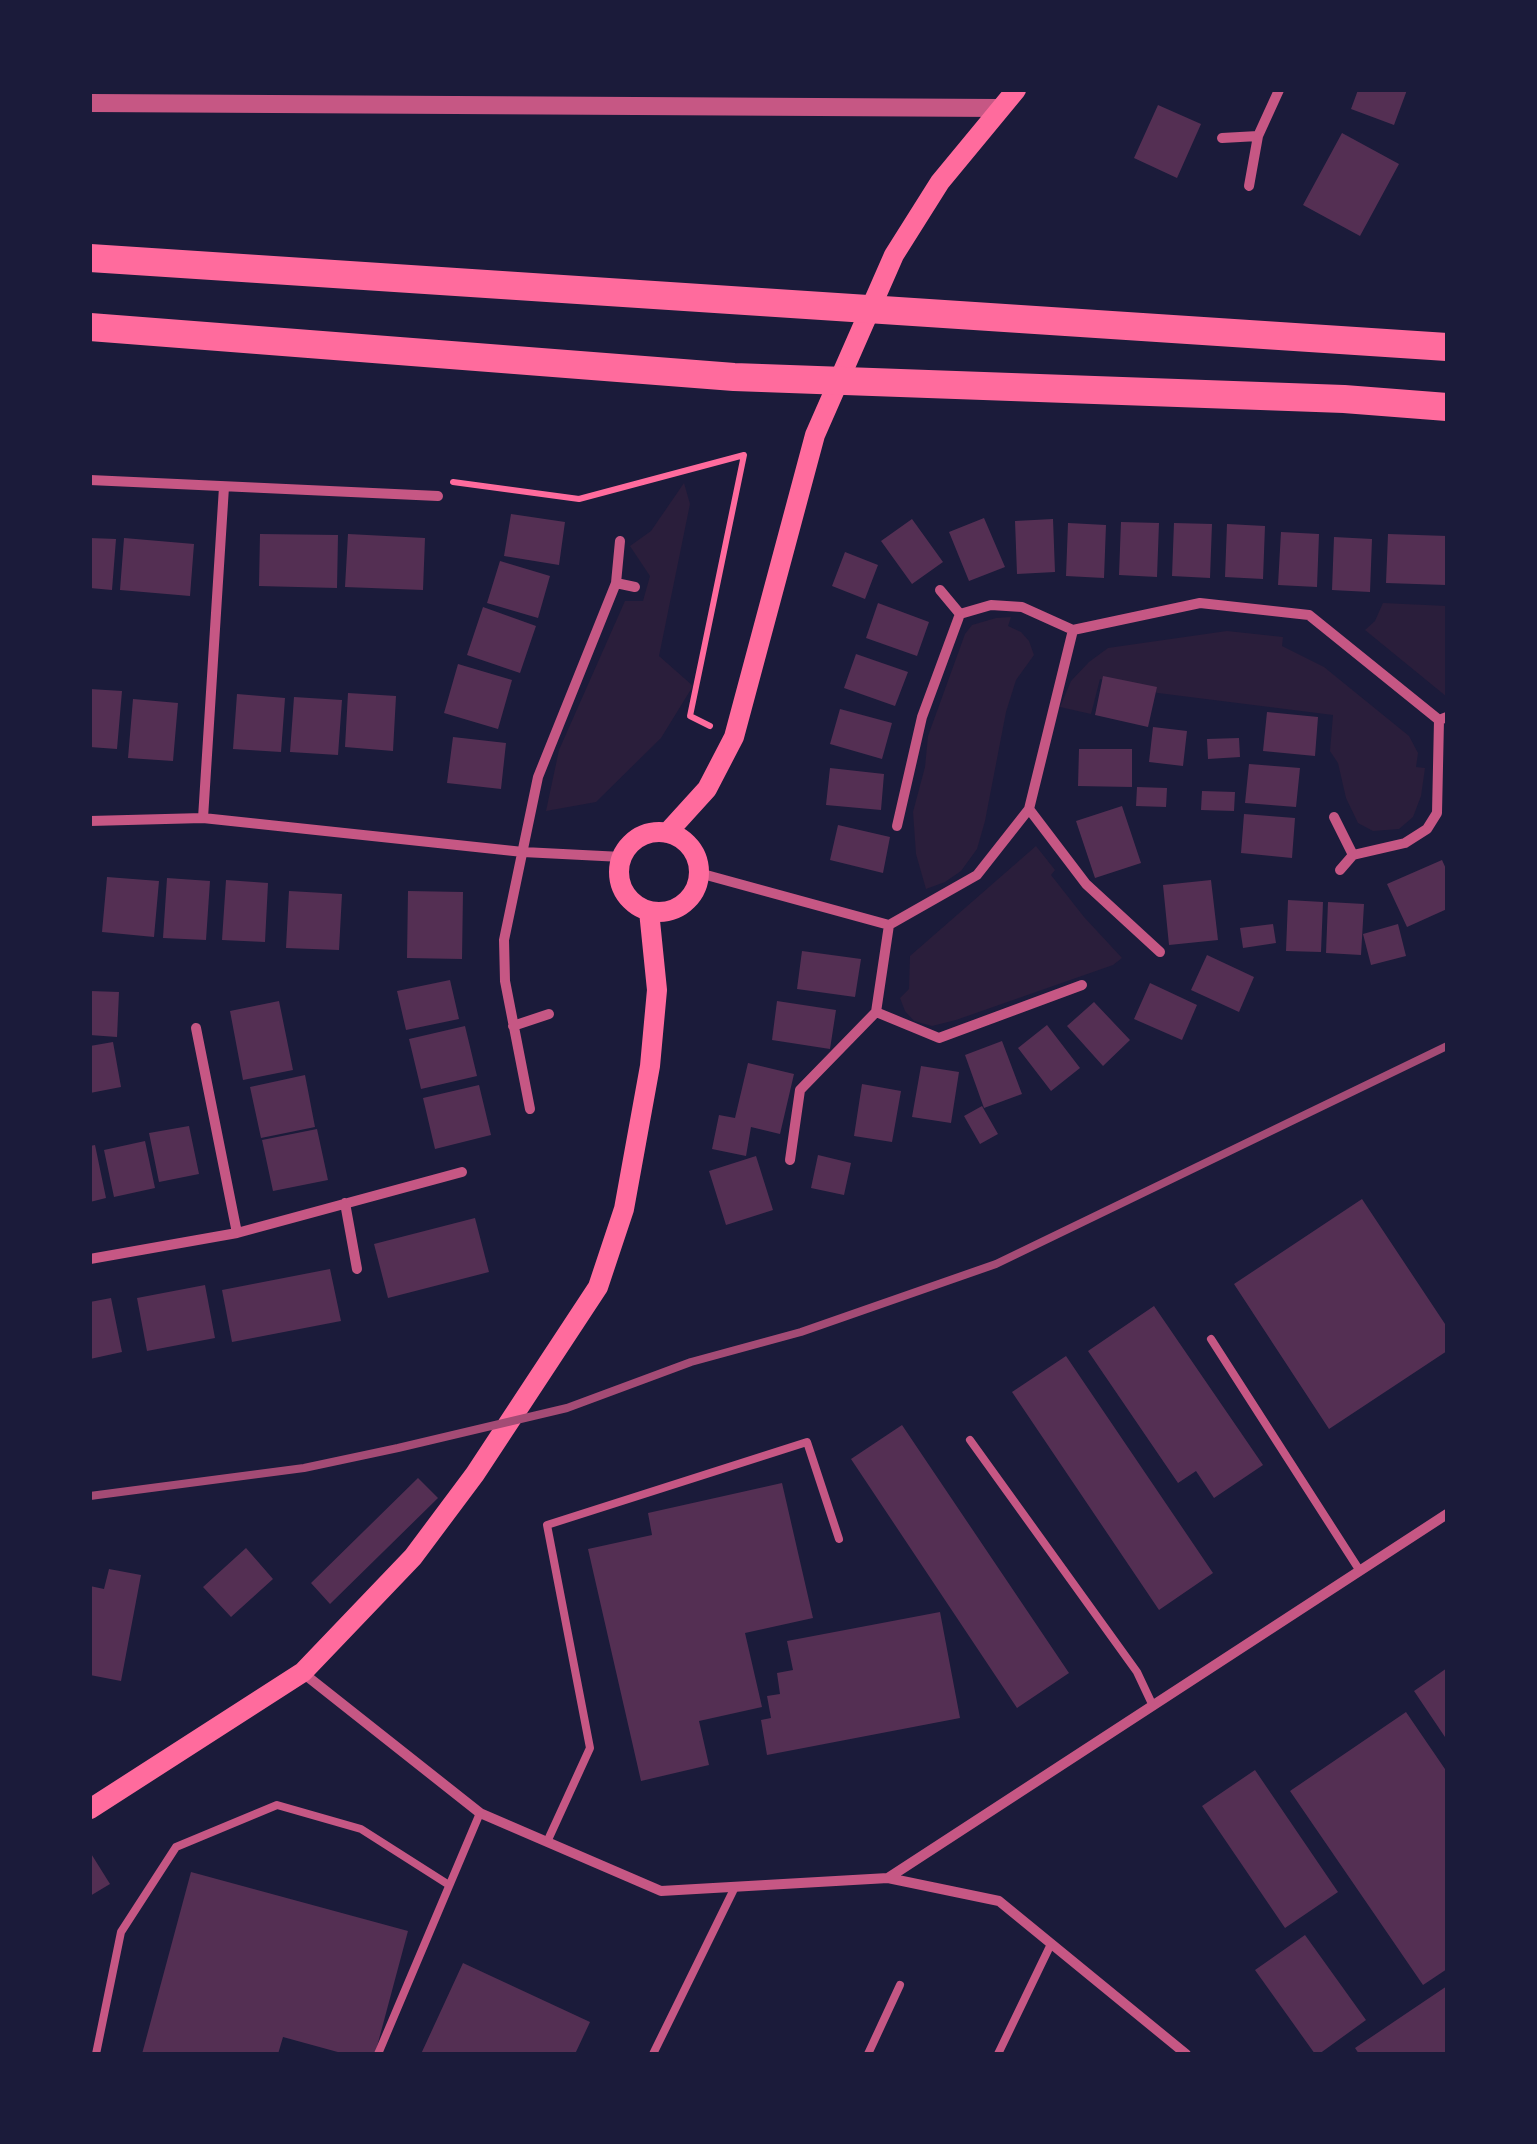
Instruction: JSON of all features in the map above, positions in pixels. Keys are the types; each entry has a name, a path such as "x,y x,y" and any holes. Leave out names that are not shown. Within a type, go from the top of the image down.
{"highway":[{"path":"90,258 1447,348"},
{"path":"90,327 734,377 1447,406"}],"main road":[{"path":"666,833 707,789 734,737 815,435 894,255 940,182 1016,90"},
{"path":"653,832 680,838 697,859 699,872 692,896 684,905 661,913 636,906 620,884 618,870 622,857 629,845 653,832"},
{"path":"90,1809 302,1672 413,1557 476,1474 598,1287 624,1209 650,1066 658,990 649,912"}],"street":[{"path":"1248,186 1258,136 1279,90"},
{"path":"90,104 113,98 1000,108"},
{"path":"1222,138 1258,136"},
{"path":"90,480 438,496"},
{"path":"203,818 224,487"},
{"path":"530,1109 504,981 504,940 538,777 616,583 620,540"},
{"path":"616,583 635,587"},
{"path":"940,590 960,614"},
{"path":"960,614 991,605 1022,607 1073,630 1200,603 1309,615 1443,719 1437,813 1427,829 1405,843 1353,855 1340,870"},
{"path":"897,826 922,717 960,614"},
{"path":"699,872 889,925 978,876 1029,810 1073,630"},
{"path":"1029,810 1086,884 1160,952"},
{"path":"1334,817 1353,855"},
{"path":"90,821 203,818 523,852 622,857"},
{"path":"790,1160 800,1090 876,1012 889,925"},
{"path":"876,1012 939,1038 1082,985"},
{"path":"512,1026 549,1014"},
{"path":"196,1028 237,1232"},
{"path":"90,1260 237,1232 462,1172"},
{"path":"345,1203 358,1269"},
{"path":"888,1878 1447,1514"},
{"path":"302,1672 480,1813 662,1891 888,1878 1000,1901 1186,2054"}],"lane":[{"path":"1211,1339 1360,1571"},
{"path":"970,1440 1137,1672 1153,1706"},
{"path":"547,1842 590,1748 546,1525 808,1442 839,1539"},
{"path":"96,2054 121,1932 176,1847 277,1805 361,1829 449,1885"},
{"path":"378,2054 480,1813"},
{"path":"653,2054 735,1887"},
{"path":"998,2054 1051,1944"},
{"path":"868,2054 900,1985"}],"path":[{"path":"439,481 579,499 744,456 690,716 734,737"}],"shaded area":[{"path":"684,483 690,504 659,656 693,686 661,738 596,802 546,811 559,750 625,601 643,601 650,576 630,546 651,531"},
{"path":"1383,603 1447,606 1447,697 1365,630 1375,621"},
{"path":"1011,617 1008,626 1021,632 1034,655 1016,680 1006,712 977,849 961,871 926,889 916,854 913,812 925,767 928,736 965,634 972,625"},
{"path":"1227,631 1283,637 1282,646 1324,667 1409,736 1418,753 1416,767 1425,768 1413,817 1399,829 1373,831 1358,823 1346,798 1338,763 1330,751 1333,715 1158,693 1100,679 1091,714 1060,707 1071,681 1108,648"},
{"path":"1036,846 1055,870 1051,875 1122,958 1113,965 956,1020 932,1026 914,1021 900,998 909,989 910,956"}],"building":[{"path":"1358,90 1407,90 1394,125 1351,109"},
{"path":"1158,105 1201,124 1177,178 1134,158"},
{"path":"1342,133 1399,164 1360,236 1303,205"},
{"path":"511,514 565,522 559,565 504,556"},
{"path":"984,518 1005,567 969,581 949,532"},
{"path":"912,519 943,562 912,584 881,541"},
{"path":"1053,519 1055,572 1017,574 1015,521"},
{"path":"1121,522 1159,523 1157,577 1119,575"},
{"path":"1068,523 1106,525 1104,578 1066,576"},
{"path":"1174,523 1212,524 1210,578 1172,576"},
{"path":"1227,524 1265,526 1263,579 1225,577"},
{"path":"1281,532 1319,534 1317,587 1278,585"},
{"path":"260,534 338,535 337,588 259,586"},
{"path":"348,534 425,538 423,590 345,587"},
{"path":"1388,534 1447,536 1446,585 1386,583"},
{"path":"1334,537 1372,539 1370,592 1332,590"},
{"path":"90,538 116,539 112,590 90,588"},
{"path":"124,538 194,544 190,596 120,590"},
{"path":"845,552 878,565 865,599 832,586"},
{"path":"500,561 550,576 538,618 487,603"},
{"path":"878,603 929,622 917,656 866,638"},
{"path":"483,607 536,626 520,673 467,655"},
{"path":"856,654 908,672 895,706 844,688"},
{"path":"458,664 512,680 498,729 444,713"},
{"path":"1103,676 1157,687 1148,727 1095,715"},
{"path":"90,689 122,691 117,749 90,747"},
{"path":"348,693 396,696 393,751 345,747"},
{"path":"237,694 285,698 281,752 233,749"},
{"path":"294,697 342,700 338,755 290,752"},
{"path":"133,699 178,703 173,761 128,758"},
{"path":"840,709 892,723 882,759 830,744"},
{"path":"1267,712 1318,717 1315,756 1263,751"},
{"path":"1153,727 1187,731 1183,766 1149,762"},
{"path":"453,737 506,743 501,789 447,783"},
{"path":"1239,738 1240,757 1208,759 1207,739"},
{"path":"1079,749 1132,749 1132,787 1078,786"},
{"path":"1249,764 1300,768 1296,807 1245,803"},
{"path":"830,768 884,774 881,810 826,805"},
{"path":"1137,787 1167,788 1166,807 1136,806"},
{"path":"1202,791 1235,792 1234,811 1201,810"},
{"path":"1122,806 1141,863 1095,878 1076,821"},
{"path":"1244,814 1295,818 1292,858 1241,853"},
{"path":"838,825 890,837 883,873 830,860"},
{"path":"1442,860 1447,871 1447,909 1407,927 1387,884"},
{"path":"107,877 159,881 154,937 102,932"},
{"path":"167,878 210,881 206,940 163,938"},
{"path":"226,880 268,883 265,942 222,940"},
{"path":"1211,880 1218,940 1169,945 1163,885"},
{"path":"289,891 342,894 339,950 286,948"},
{"path":"408,891 463,892 462,959 407,958"},
{"path":"1288,900 1323,902 1321,952 1286,951"},
{"path":"1328,902 1364,904 1361,955 1326,953"},
{"path":"1273,924 1276,943 1243,948 1240,928"},
{"path":"1398,924 1406,956 1371,965 1363,934"},
{"path":"802,951 861,959 855,997 797,989"},
{"path":"1207,955 1254,977 1239,1012 1191,990"},
{"path":"450,980 459,1019 406,1030 397,991"},
{"path":"1150,983 1197,1005 1182,1040 1134,1019"},
{"path":"90,991 119,992 117,1037 90,1035"},
{"path":"279,1001 293,1070 243,1080 230,1011"},
{"path":"777,1001 836,1010 830,1049 772,1040"},
{"path":"1094,1002 1130,1040 1103,1066 1067,1026"},
{"path":"1047,1025 1080,1068 1051,1091 1018,1048"},
{"path":"465,1026 477,1076 421,1089 409,1039"},
{"path":"1002,1041 1022,1094 984,1108 965,1055"},
{"path":"113,1042 121,1087 90,1093 90,1046"},
{"path":"748,1063 794,1074 780,1134 751,1127 746,1156 712,1149 719,1115 735,1118"},
{"path":"921,1066 959,1072 951,1123 912,1117"},
{"path":"305,1075 315,1127 261,1138 250,1087"},
{"path":"862,1084 901,1091 892,1142 854,1136"},
{"path":"479,1085 491,1135 435,1149 423,1098"},
{"path":"982,1106 998,1134 980,1144 964,1116"},
{"path":"189,1126 199,1174 159,1182 149,1133"},
{"path":"317,1129 328,1180 273,1191 262,1140"},
{"path":"145,1141 155,1188 114,1197 104,1150"},
{"path":"95,1145 106,1198 90,1202 90,1146"},
{"path":"818,1155 851,1163 844,1195 811,1188"},
{"path":"756,1156 773,1210 726,1225 709,1171"},
{"path":"1362,1199 1447,1327 1447,1351 1329,1429 1234,1284"},
{"path":"475,1218 489,1272 388,1298 374,1244"},
{"path":"330,1269 341,1321 232,1342 222,1290"},
{"path":"205,1285 215,1338 147,1351 137,1298"},
{"path":"111,1298 122,1352 90,1359 90,1302"},
{"path":"1154,1306 1263,1465 1214,1498 1196,1471 1178,1483 1088,1351"},
{"path":"1066,1356 1213,1573 1159,1610 1012,1392"},
{"path":"902,1425 1069,1673 1017,1708 851,1459"},
{"path":"418,1478 438,1498 330,1604 311,1583"},
{"path":"782,1483 813,1618 745,1633 762,1707 699,1721 709,1765 641,1781 588,1549 652,1535 648,1513"},
{"path":"246,1548 273,1579 231,1617 203,1587"},
{"path":"109,1569 141,1575 121,1681 90,1675 90,1586 104,1589"},
{"path":"940,1612 960,1718 767,1755 761,1720 771,1718 767,1696 780,1694 777,1673 793,1670 787,1641"},
{"path":"1447,1668 1447,1740 1414,1691"},
{"path":"1406,1712 1447,1772 1447,1969 1423,1985 1290,1791"},
{"path":"1255,1770 1338,1892 1285,1928 1202,1806"},
{"path":"90,1852 110,1884 90,1896"},
{"path":"191,1872 408,1931 375,2054 345,2054 283,2037 278,2054 142,2054"},
{"path":"1305,1935 1366,2020 1319,2054 1315,2054 1255,1970"},
{"path":"463,1963 590,2022 575,2054 421,2054"},
{"path":"1447,1986 1447,2054 1359,2054 1355,2048"}],"railway":[{"path":"90,1496 304,1468 398,1448 567,1408 691,1362 801,1332 996,1264 1447,1046"}]}
